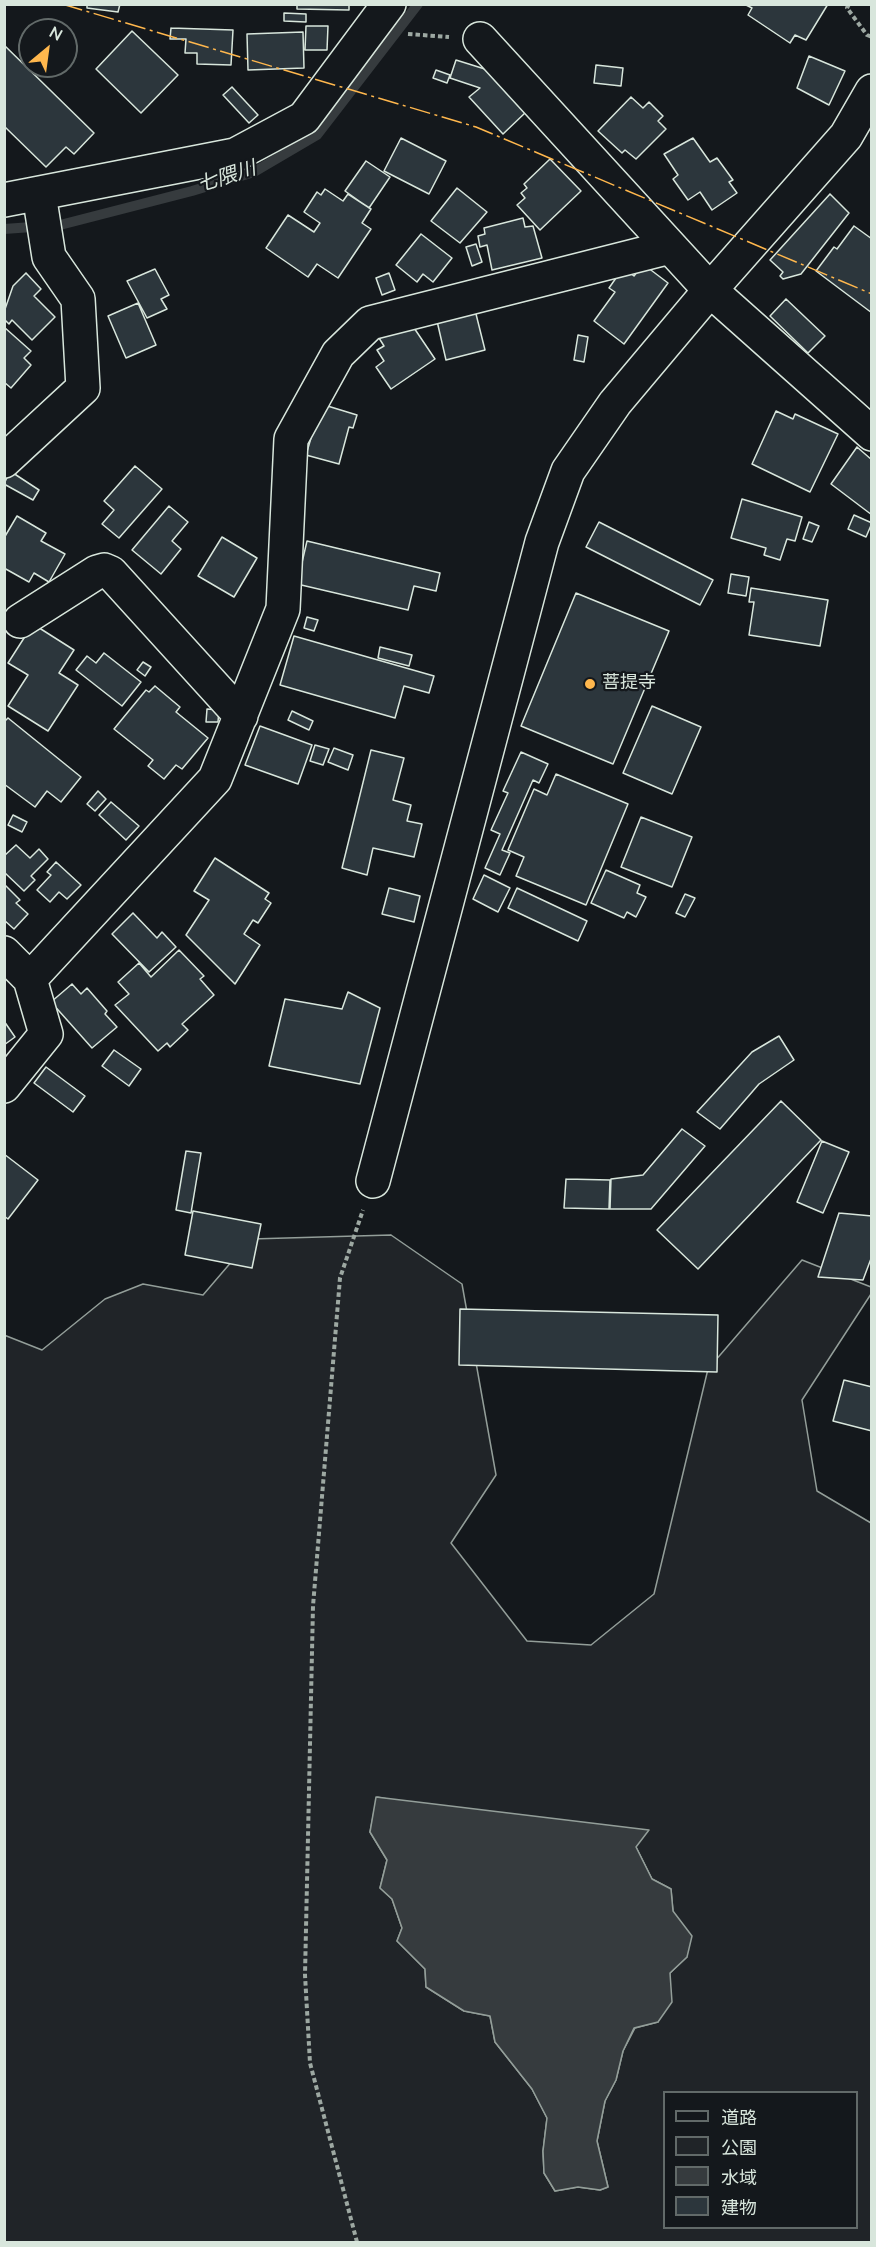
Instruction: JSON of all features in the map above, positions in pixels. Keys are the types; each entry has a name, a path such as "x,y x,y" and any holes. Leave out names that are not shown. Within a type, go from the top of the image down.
{"street":[{"path":"4,200 235,155 304,118 389,4"},
{"path":"480,39 710,290 872,434"},
{"path":"373,1181 542,542 568,471 615,403 710,290 846,136 872,91"},
{"path":"4,461 83,388 78,299 49,257 39,194"},
{"path":"30,979 215,779 283,609 291,439 338,354 370,323 670,246"},
{"path":"20,621 97,572 104,570 111,573 241,716"},
{"path":"4,953 30,979 46,1034 4,1086"}],"path":[{"path":"849,4 847,8 867,35 872,37"},
{"path":"408,34 480,39"},
{"path":"357,2242 310,2063 305,1975 313,1606 340,1278 373,1181"}],"green space":[{"path":"391,1235 462,1284 496,1475 451,1543 527,1641 591,1645 654,1594 708,1369 802,1260 871,1287 871,1294 802,1400 817,1491 871,1523 871,2242 5,2242 4,1335 42,1350 105,1299 143,1284 203,1295 251,1239","holes":["377,1797 636,1847 652,1879 671,1889 673,1911 687,1957 670,1973 658,2022 635,2028 623,2051 616,2080 605,2101 597,2141 608,2187 600,2190 578,2187 555,2191 544,2173 543,2151 547,2118 532,2089 495,2042 490,2016 464,2011 426,1987 425,1969 397,1941 402,1928 392,1899 380,1888 387,1860 370,1832"]}],"water":[{"path":"376,1797 649,1830 636,1847 652,1879 671,1889 673,1911 692,1936 687,1957 670,1973 672,2002 658,2022 634,2028 623,2051 616,2080 605,2101 597,2141 608,2187 600,2190 578,2187 555,2191 544,2173 543,2151 547,2118 532,2089 495,2042 490,2016 464,2011 426,1987 425,1969 397,1941 402,1928 392,1899 380,1888 387,1860 370,1832"}],"building":[{"path":"87,4 120,4 118,12 87,8"},
{"path":"297,4 349,4 349,10 297,9"},
{"path":"744,4 828,4 806,40 795,35 790,43 748,15 752,8"},
{"path":"284,13 306,14 306,22 284,21"},
{"path":"306,26 328,26 327,50 305,50"},
{"path":"171,28 233,30 231,65 197,64 197,53 185,53 186,39 170,39"},
{"path":"132,31 178,75 141,113 96,69"},
{"path":"303,32 304,68 248,70 247,34"},
{"path":"4,45 18,59 18,78 38,78 94,133 74,154 66,147 46,167 4,126"},
{"path":"809,56 845,71 829,105 797,88"},
{"path":"456,60 488,70 526,112 503,134 469,97 480,88 450,78"},
{"path":"596,65 623,68 621,86 594,83"},
{"path":"436,70 450,75 447,83 433,78"},
{"path":"232,87 258,115 249,123 223,95"},
{"path":"631,97 643,108 649,102 663,116 658,121 666,129 636,159 625,150 622,153 598,131"},
{"path":"401,138 446,161 429,194 384,171"},
{"path":"693,138 710,162 717,158 733,180 729,182 737,193 712,210 700,192 688,200 673,179 678,175 664,154"},
{"path":"550,159 581,191 540,230 517,205 525,198 521,193 527,188 524,184"},
{"path":"366,161 390,177 369,208 345,191"},
{"path":"457,188 487,212 460,243 431,221"},
{"path":"325,189 343,201 348,194 371,209 362,223 371,229 338,278 317,264 308,277 266,248 288,215 314,232 320,223 304,212 317,192 321,195"},
{"path":"830,194 849,213 801,274 783,279 780,276 783,272 770,260"},
{"path":"523,218 525,227 533,226 542,258 492,270 487,245 480,247 478,236 485,234 484,228"},
{"path":"854,226 872,239 872,313 816,271 834,247 837,249"},
{"path":"421,234 452,258 433,282 423,274 417,282 396,265"},
{"path":"476,244 482,262 472,266 466,247"},
{"path":"643,264 668,283 624,344 594,321 615,292 609,288 623,268 634,276"},
{"path":"155,269 169,295 161,299 167,309 147,318 127,281"},
{"path":"26,273 41,289 34,296 55,317 32,340 12,320 9,324 4,319 4,312 13,286"},
{"path":"389,273 395,290 382,295 376,278"},
{"path":"786,299 825,336 808,353 770,316"},
{"path":"138,303 156,345 126,358 108,316"},
{"path":"474,306 485,350 446,360 437,321"},
{"path":"408,319 435,359 391,389 376,367 384,361 377,350 384,346 379,338"},
{"path":"4,327 31,351 24,358 31,365 11,388 4,382"},
{"path":"578,335 588,337 584,362 574,360"},
{"path":"321,404 357,415 353,428 349,427 339,464 306,455"},
{"path":"776,411 793,419 795,414 838,434 810,492 752,464"},
{"path":"857,447 872,460 872,515 831,484"},
{"path":"135,466 162,489 119,538 102,524 114,510 104,501"},
{"path":"10,471 39,490 33,500 4,484"},
{"path":"742,499 802,517 795,541 787,539 780,560 764,555 766,548 731,538"},
{"path":"169,506 188,522 172,541 181,549 161,574 132,550"},
{"path":"854,515 872,523 866,537 848,529"},
{"path":"17,516 46,533 41,541 65,554 49,582 34,573 29,582 4,568 4,538"},
{"path":"599,522 713,580 700,605 586,547"},
{"path":"809,522 819,526 812,542 803,539"},
{"path":"222,537 257,558 234,597 198,576"},
{"path":"307,541 440,573 436,591 414,586 408,610 297,584"},
{"path":"731,574 749,577 746,596 728,593"},
{"path":"751,588 828,600 820,646 749,635 754,602 749,602"},
{"path":"576,593 669,631 613,764 521,726"},
{"path":"307,617 318,620 314,631 304,628"},
{"path":"33,624 74,650 59,673 78,685 48,731 8,706 28,675 8,663"},
{"path":"294,636 434,676 429,693 404,686 395,718 280,685"},
{"path":"380,647 412,655 409,666 378,658"},
{"path":"104,653 141,682 122,706 76,670 87,656 96,663"},
{"path":"143,662 151,667 145,676 137,670"},
{"path":"155,686 180,707 176,712 208,738 182,769 176,765 164,779 148,766 153,760 114,729 146,690 149,692"},
{"path":"652,706 701,727 672,794 623,773"},
{"path":"207,709 219,710 218,722 206,722"},
{"path":"292,711 313,721 309,730 288,720"},
{"path":"8,718 81,777 61,802 47,791 35,807 4,784 4,722"},
{"path":"260,726 312,745 298,784 245,765"},
{"path":"315,745 329,749 323,765 310,761"},
{"path":"334,748 353,755 348,770 328,762"},
{"path":"371,750 404,758 393,800 411,805 407,821 422,824 414,857 373,848 367,875 342,868"},
{"path":"521,752 548,764 539,783 533,780 502,850 510,853 500,875 485,868 500,834 491,830 508,793 503,791"},
{"path":"556,774 628,804 586,905 516,876 524,857 508,850 534,789 547,795"},
{"path":"98,791 106,799 95,811 87,804"},
{"path":"111,802 139,826 126,840 99,815"},
{"path":"13,815 27,822 22,832 8,825"},
{"path":"641,817 692,837 672,887 621,867"},
{"path":"16,845 30,858 39,849 48,859 31,876 35,880 24,891 4,872 4,856"},
{"path":"215,858 269,893 265,899 271,903 258,923 253,920 244,934 260,945 235,984 186,935 209,900 194,891"},
{"path":"56,862 81,885 67,899 59,892 50,902 37,890 51,875 47,872"},
{"path":"606,870 640,885 637,893 646,897 636,917 627,912 624,918 591,903"},
{"path":"484,875 510,888 498,912 473,899"},
{"path":"4,884 20,900 16,903 28,914 14,929 4,920"},
{"path":"389,888 420,896 414,922 382,914"},
{"path":"517,888 587,921 578,941 508,908"},
{"path":"685,894 695,898 685,917 676,913"},
{"path":"133,913 157,938 162,932 176,947 149,972 112,934"},
{"path":"179,950 204,976 200,979 214,995 182,1024 188,1030 170,1047 167,1043 158,1051 115,1005 129,994 118,982 139,963 151,977"},
{"path":"72,984 81,994 87,988 107,1011 105,1014 117,1027 92,1048 51,1002"},
{"path":"348,992 380,1008 360,1084 269,1066 285,999 342,1009"},
{"path":"4,1021 15,1037 4,1045"},
{"path":"779,1036 794,1060 759,1084 720,1129 697,1112 752,1052"},
{"path":"114,1050 141,1069 129,1086 102,1066"},
{"path":"46,1067 85,1096 73,1112 34,1083"},
{"path":"781,1101 821,1140 698,1269 657,1230"},
{"path":"682,1129 705,1146 651,1209 610,1209 611,1179 643,1175"},
{"path":"822,1141 849,1152 823,1213 797,1202"},
{"path":"186,1151 201,1153 191,1213 176,1210"},
{"path":"4,1154 38,1180 8,1219 4,1216"},
{"path":"566,1179 610,1180 609,1209 564,1208"},
{"path":"193,1211 261,1224 252,1268 185,1255"},
{"path":"839,1213 872,1216 872,1256 863,1280 818,1277"},
{"path":"460,1309 718,1315 717,1372 459,1365"},
{"path":"844,1380 872,1387 872,1431 833,1421"}],"waterway":[{"name":"七隈川","path":"4,229 60,225 192,191 254,172 317,135 418,4"}],"power":[{"path":"62,4 476,127 872,294"}],"place":[{"name":"菩提寺","path":"590,684"}]}
